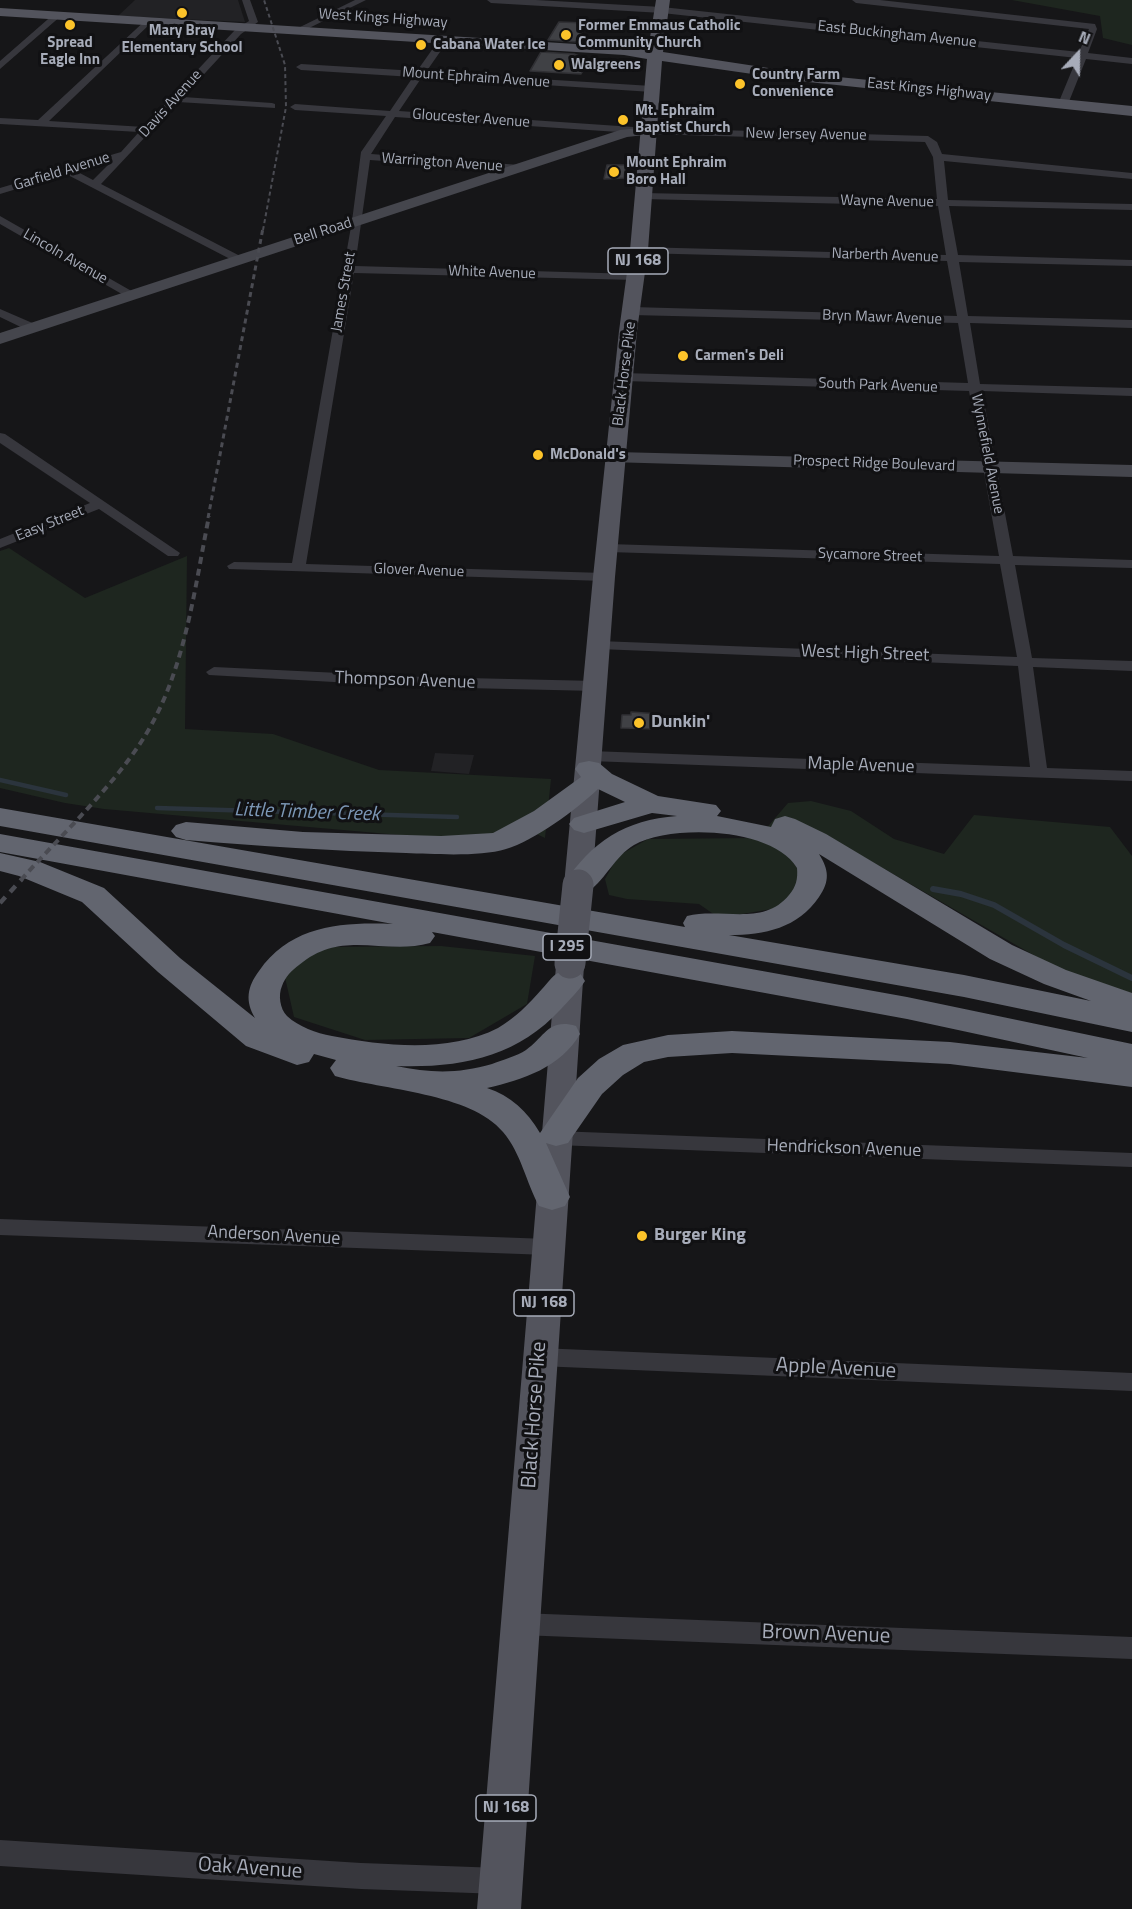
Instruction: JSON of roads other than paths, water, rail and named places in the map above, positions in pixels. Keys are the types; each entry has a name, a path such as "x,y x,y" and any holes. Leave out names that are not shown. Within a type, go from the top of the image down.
{"highway":[{"path":"0,803 196,832 303,841 441,845 499,842 544,817 589,770 602,780 651,804 752,818 788,826 816,840 1001,952 1055,977 1132,1004"},
{"path":"584,824 651,804"},
{"name":"I 295","path":"0,817 964,986 1132,1021"},
{"path":"508,907 639,920 735,925 766,922 785,915 800,905 812,882 813,873 804,855 775,838 748,828 703,824 657,828 624,839 578,885"},
{"name":"I 295","path":"0,843 973,1020 1132,1056"},
{"path":"0,862 29,869 93,895 169,965 258,1038 308,1059 474,1096 498,1107 518,1127 529,1145 552,1197"},
{"path":"570,972 519,1029 485,1045 428,1055 384,1054 333,1048 299,1039 276,1024 264,1006 265,987 275,968 291,951 308,942 354,935 458,939 684,968"},
{"path":"410,1081 449,1085 498,1074 537,1059 564,1034"},
{"path":"556,1136 590,1086 611,1066 635,1053 668,1046 732,1042 950,1053 1132,1075"}],"main road":[{"name":"Black Horse Pike","path":"589,770 623,377 639,250 655,55 663,5"},
{"name":"West Kings Highway","path":"0,12 444,39 655,55"},
{"name":"East Kings Highway","path":"655,55 789,75 1132,111"},
{"name":"NJ 168","path":"578,885 589,770"},
{"name":"Black Horse Pike","path":"499,1895 556,1136 578,885"}],"street":[{"path":"246,0 254,22 250,27"},
{"path":"345,0 360,1"},
{"name":"East Buckingham Avenue","path":"491,0 663,5 1132,61"},
{"path":"856,0 1092,26 1062,104"},
{"path":"298,30 360,1"},
{"path":"0,66 58,15"},
{"path":"41,123 148,21"},
{"name":"Davis Avenue","path":"94,186 238,32 250,27"},
{"name":"James Street","path":"298,568 357,221 366,152 444,39"},
{"name":"Mount Ephraim Avenue","path":"301,67 652,89"},
{"path":"175,99 272,106"},
{"name":"Gloucester Avenue","path":"295,108 648,131"},
{"path":"0,121 147,130"},
{"name":"New Jersey Avenue","path":"648,131 928,139"},
{"name":"Bell Road","path":"0,339 625,133 648,131"},
{"name":"Wynnefield Avenue","path":"928,139 933,144 938,157 943,203 963,320 1025,660 1040,772"},
{"name":"Garfield Avenue","path":"0,191 125,154"},
{"name":"Warrington Avenue","path":"365,157 520,168"},
{"path":"938,157 1132,176"},
{"path":"67,171 238,259"},
{"name":"Wayne Avenue","path":"643,196 1132,207"},
{"name":"Lincoln Avenue","path":"0,219 131,295"},
{"name":"Narberth Avenue","path":"639,250 1132,263"},
{"name":"White Avenue","path":"348,269 636,277"},
{"name":"Bryn Mawr Avenue","path":"632,311 1132,324"},
{"path":"0,313 33,328"},
{"name":"South Park Avenue","path":"623,377 1132,392"},
{"path":"0,436 173,554"},
{"name":"Prospect Ridge Boulevard","path":"616,458 1132,471"},
{"name":"Easy Street","path":"0,544 100,504"},
{"name":"Sycamore Street","path":"608,548 1132,564"},
{"name":"Glover Avenue","path":"234,566 604,577"},
{"name":"West High Street","path":"599,645 1132,666"},
{"name":"Thompson Avenue","path":"214,672 423,682 596,686"},
{"name":"Maple Avenue","path":"589,770 1040,772 1132,776"},
{"name":"Hendrickson Avenue","path":"556,1136 1132,1160"},
{"name":"Anderson Avenue","path":"0,1227 548,1247"},
{"name":"Apple Avenue","path":"539,1357 1132,1382"},
{"name":"Brown Avenue","path":"520,1624 1132,1648"},
{"name":"Oak Avenue","path":"0,1852 361,1876 499,1895"}],"waterway":[{"name":"Little Timber Creek","path":"0,780 66,795"},
{"name":"Little Timber Creek","path":"157,808 457,817"},
{"name":"Little Timber Creek","path":"933,889 961,894 994,905 1064,945 1132,978"}],"railway":[{"path":"263,230 286,107 285,65 264,0"},
{"path":"208,518 263,228"},
{"path":"21,880 116,776 143,739 157,714 169,687 186,631 209,516"},
{"path":"0,903 22,879"}],"place":[{"name":"Mary Bray Elementary School","path":"182,13"},
{"name":"Spread Eagle Inn","path":"70,25"},
{"name":"Former Emmaus Catholic Community Church","path":"566,35"},
{"name":"Cabana Water Ice","path":"421,45"},
{"name":"Walgreens","path":"559,65"},
{"name":"Country Farm Convenience","path":"740,84"},
{"name":"Mt. Ephraim Baptist Church","path":"623,120"},
{"name":"Mount Ephraim Boro Hall","path":"614,172"},
{"name":"Carmen's Deli","path":"683,356"},
{"name":"McDonald's","path":"538,455"},
{"name":"Dunkin'","path":"639,723"},
{"name":"Burger King","path":"642,1236"}]}
